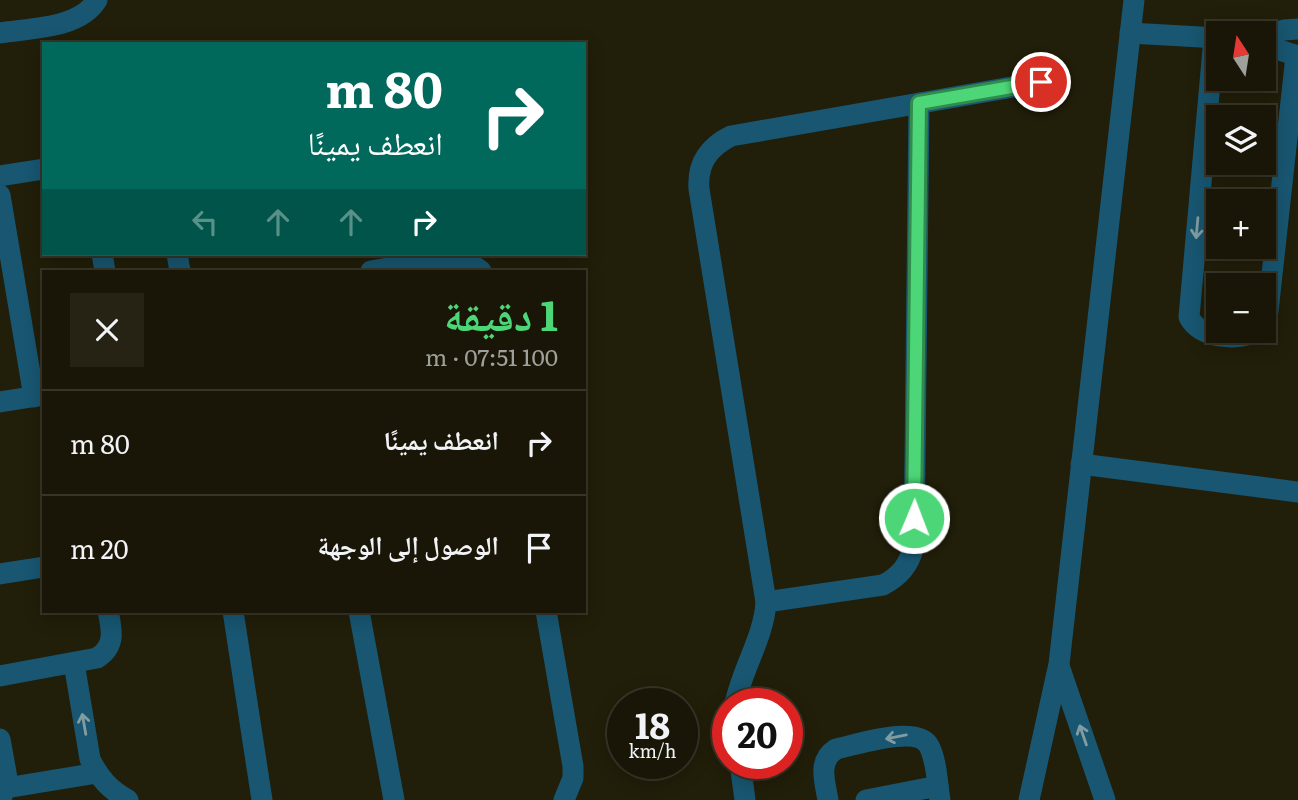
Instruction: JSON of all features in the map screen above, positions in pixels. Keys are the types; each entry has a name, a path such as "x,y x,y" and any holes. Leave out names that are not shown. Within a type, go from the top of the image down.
{"lane":[{"path":"0,33 70,21 90,12 97,0"},
{"path":"1028,800 1059,664 1134,0"},
{"path":"1276,32 1298,29"},
{"path":"1130,33 1206,37"},
{"path":"1272,273 1297,56 1276,50"},
{"path":"738,688 762,626 766,602 699,189 700,167 712,148 731,136 1041,82"},
{"path":"1206,332 1193,326 1189,317 1211,91"},
{"path":"766,602 883,585 895,578 910,558 914,546 919,103"},
{"path":"0,176 42,169"},
{"path":"0,195 39,396 0,402"},
{"path":"378,270 450,260 470,263 480,270"},
{"path":"1081,464 1298,492"},
{"path":"0,574 42,567"},
{"path":"0,676 97,658 109,648 112,639 108,613"},
{"path":"233,613 262,800"},
{"path":"359,613 394,800"},
{"path":"546,613 573,766 570,790 564,800"},
{"path":"74,663 90,759 108,787 128,800"},
{"path":"1059,664 1105,800"},
{"path":"828,800 823,766 830,753 836,749 907,734 920,736 930,747 939,793 866,800"},
{"path":"0,739 7,778 3,794 97,773"},
{"path":"742,779 745,800"}],"route":[{"path":"914,518 919,103 1041,82"}]}
